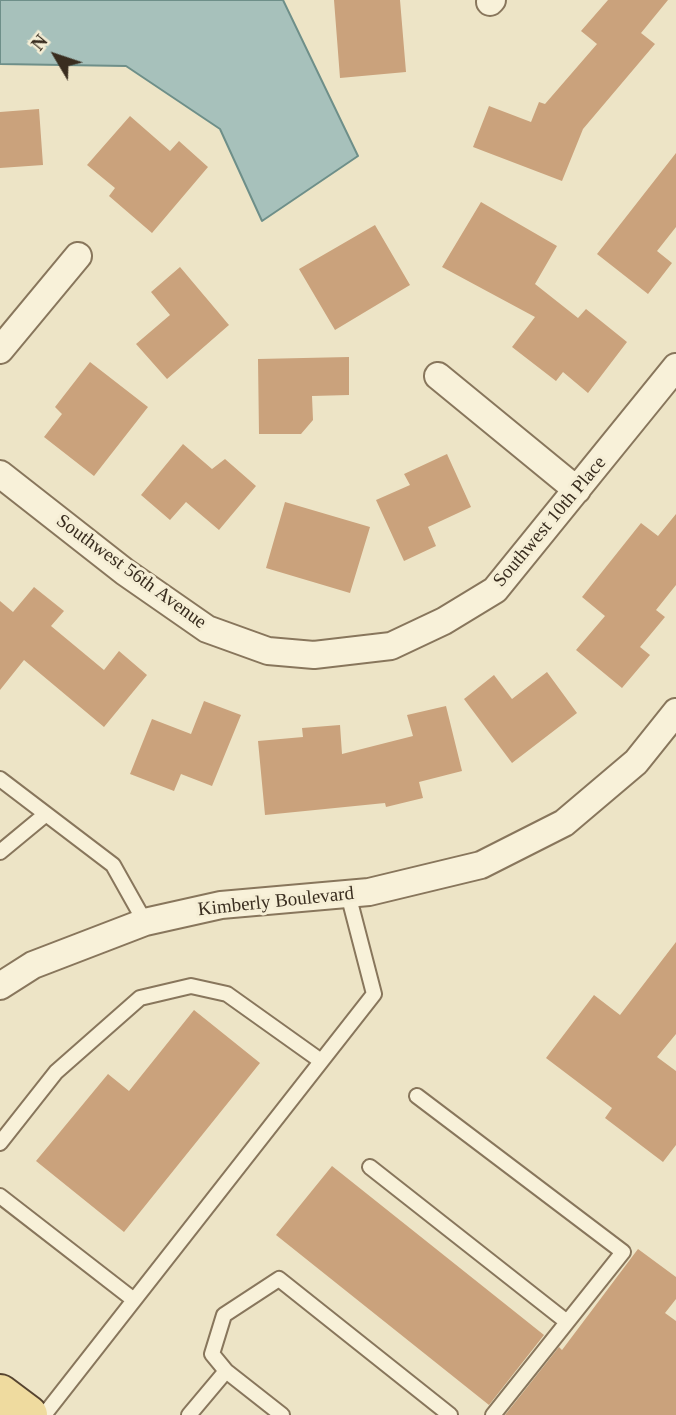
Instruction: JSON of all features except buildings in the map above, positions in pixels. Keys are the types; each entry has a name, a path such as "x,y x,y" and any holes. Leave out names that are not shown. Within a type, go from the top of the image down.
{"main road":[{"path":"0,1394 28,1415"}],"street":[{"path":"0,350 78,256"},
{"name":"Southwest 10th Place","path":"313,654 391,646 444,621 495,590 676,367"},
{"path":"438,376 578,490"},
{"name":"Southwest 56th Avenue","path":"0,474 125,572 207,629 268,651 313,654"},
{"name":"Kimberly Boulevard","path":"0,986 33,965 145,922 221,905 369,892 481,865 564,823 636,762 676,712"}],"lane":[{"path":"0,779 113,865 145,922"},
{"path":"0,852 46,814"},
{"path":"44,1415 374,993 348,894"},
{"path":"0,1143 56,1072 139,998 191,986 227,994 321,1061"},
{"path":"417,1096 623,1252 493,1415"},
{"path":"370,1167 568,1322"},
{"path":"0,1196 134,1300"},
{"path":"282,1415 226,1371 212,1354 224,1315 279,1279 450,1415"},
{"path":"189,1415 226,1371"}],"water":[{"path":"0,0 283,0 358,156 262,221 220,129 126,66 0,64"}]}
